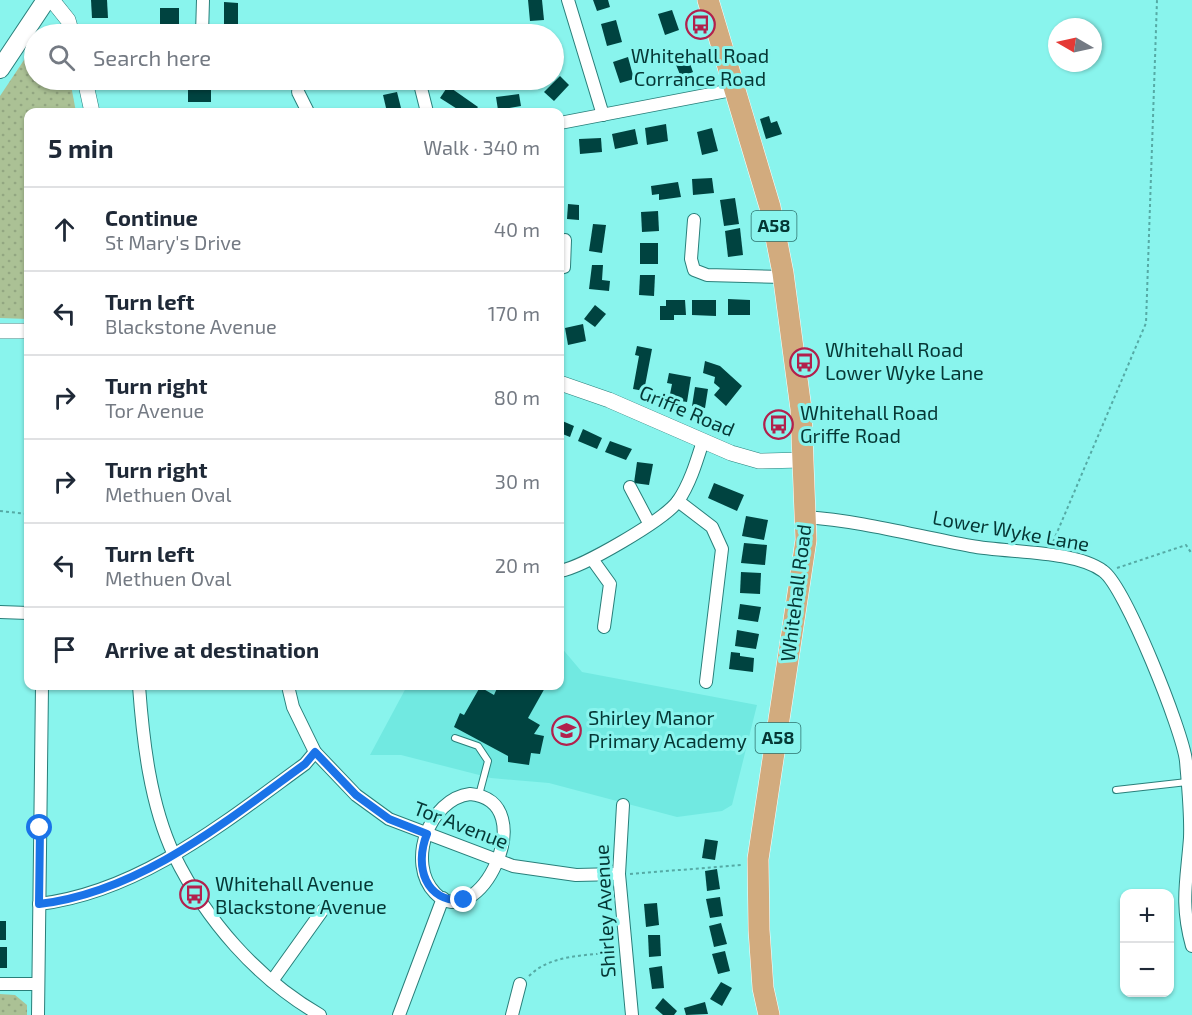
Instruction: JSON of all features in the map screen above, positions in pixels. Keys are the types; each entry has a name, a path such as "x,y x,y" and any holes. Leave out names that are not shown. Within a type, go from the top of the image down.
{"highway":[{"name":"Whitehall Road","path":"708,0 737,89 770,207 783,277 801,409 806,540 758,859 763,988 769,1015"}],"main road":[{"path":"30,24 46,0"},
{"path":"0,69 24,33"}],"street":[{"path":"52,0 69,24"},
{"path":"202,0 202,24"},
{"path":"568,0 603,115"},
{"path":"564,122 737,89"},
{"path":"87,90 91,108"},
{"path":"422,90 426,108"},
{"path":"298,92 306,108"},
{"path":"694,220 691,259 694,270 721,276 783,277"},
{"path":"564,267 565,240"},
{"path":"0,331 24,331"},
{"name":"Griffe Road","path":"564,384 609,400 731,453 759,461 802,460"},
{"path":"564,569 592,559 649,523 678,501 698,459 702,441"},
{"path":"630,487 649,523"},
{"path":"678,501 712,527 722,549 706,682"},
{"name":"Lower Wyke Lane","path":"806,517 874,524 973,546 1086,560 1106,572 1130,616 1167,701 1185,754 1190,837 1183,891 1192,946"},
{"path":"592,559 610,584 604,627"},
{"path":"0,612 24,613"},
{"path":"38,1015 42,690"},
{"path":"139,690 153,791 174,854 206,910 234,944 298,1003 320,1015"},
{"name":"Tor Avenue","path":"289,690 293,707 315,752 356,795 389,819 497,860 539,871 576,875 619,874"},
{"path":"39,904 104,889 174,854 219,827 305,764 315,752"},
{"path":"479,795 490,800 502,821 504,841 489,880 464,900 449,901 436,895 423,874 421,858 427,834 442,808 454,798 479,795"},
{"name":"Shirley Avenue","path":"623,805 619,874 632,1015"},
{"path":"399,1015 442,898"},
{"path":"272,981 322,911"},
{"path":"0,984 38,984"},
{"path":"512,1015 520,984"}],"lane":[{"path":"455,738 478,747 488,761 479,795"},
{"path":"1116,790 1187,782"}],"path":[{"path":"1047,556 1146,323 1157,0"},
{"path":"0,511 24,514"},
{"path":"1106,572 1186,545 1192,554"},
{"path":"619,874 744,865 758,859"},
{"path":"520,984 541,964 551,960 626,951"}],"shaded area":[{"path":"24,60 24,90 72,90 75,108 24,108 24,319 0,318 0,96"},
{"name":"Shirley Manor Primary Academy","path":"564,651 582,672 757,705 732,805 722,811 677,817 549,783 491,778 401,755 370,755 405,690 564,690"},
{"path":"0,994 15,995 27,1005 27,1015 0,1015"}],"building":[{"path":"91,0 107,0 108,18 92,18"},
{"path":"528,0 542,0 544,20 530,21"},
{"path":"593,0 608,0 610,7 597,11"},
{"path":"224,2 238,3 238,24 224,24"},
{"path":"160,8 179,8 179,24 160,24"},
{"path":"672,10 679,30 665,35 658,14"},
{"path":"616,20 622,42 607,46 601,24"},
{"path":"685,50 693,72 681,77 672,55"},
{"path":"628,57 634,79 620,83 613,62"},
{"path":"564,80 569,85 554,101 544,92 564,90"},
{"path":"188,90 211,90 211,102 188,102"},
{"path":"445,90 454,90 478,107 456,108 440,98"},
{"path":"397,92 401,108 386,108 383,95"},
{"path":"519,94 521,106 498,108 496,97"},
{"path":"769,116 771,123 777,121 782,134 766,139 760,119"},
{"path":"666,124 668,141 647,145 645,128"},
{"path":"712,128 718,151 702,155 697,132"},
{"path":"635,129 638,144 615,149 612,134"},
{"path":"601,138 602,152 580,154 579,139"},
{"path":"712,178 714,193 693,195 692,179"},
{"path":"678,182 681,197 659,200 659,194 652,195 651,186"},
{"path":"735,198 739,224 724,226 720,200"},
{"path":"568,204 579,205 579,220 567,219"},
{"path":"658,211 659,231 642,232 641,212"},
{"path":"593,224 606,225 602,253 589,251"},
{"path":"740,228 743,255 728,257 725,231"},
{"path":"640,243 658,243 658,264 640,264"},
{"path":"592,265 603,265 602,280 610,281 609,291 589,289"},
{"path":"640,275 655,275 654,296 639,295"},
{"path":"728,299 750,300 750,315 728,315"},
{"path":"666,300 685,300 686,315 674,315 674,320 660,320 660,306 666,306"},
{"path":"692,300 716,300 716,316 692,315"},
{"path":"595,305 606,314 595,327 584,319"},
{"path":"583,324 586,341 568,345 565,328"},
{"path":"637,346 652,349 644,391 633,389 639,356 635,355"},
{"path":"705,361 720,366 742,386 726,406 714,395 720,388 714,383 715,377 703,373"},
{"path":"669,373 691,377 687,402 669,399 672,384 667,383"},
{"path":"695,387 708,389 705,408 692,406"},
{"path":"564,422 574,426 570,437 564,435"},
{"path":"583,429 602,438 597,449 578,441"},
{"path":"610,441 632,449 626,460 605,452"},
{"path":"637,462 653,464 649,485 634,483"},
{"path":"714,483 744,495 737,511 708,498"},
{"path":"746,516 768,520 764,540 742,536"},
{"path":"744,543 767,545 765,565 741,563"},
{"path":"741,572 761,573 760,594 740,593"},
{"path":"740,604 761,607 758,622 738,619"},
{"path":"737,630 759,634 756,649 735,646"},
{"path":"731,652 754,658 753,672 729,669"},
{"path":"478,690 485,690 494,695 496,690 544,690 528,718 540,725 534,734 544,736 540,754 531,753 529,765 508,762 508,756 454,727 460,713 464,715"},
{"path":"705,839 718,841 715,860 702,858"},
{"path":"717,869 720,889 707,891 705,871"},
{"path":"720,897 723,916 710,918 706,899"},
{"path":"657,903 659,925 646,927 644,904"},
{"path":"0,921 6,921 6,940 0,940"},
{"path":"721,923 727,944 714,947 709,926"},
{"path":"648,935 660,935 661,956 649,957"},
{"path":"0,947 7,947 7,968 0,968"},
{"path":"725,951 730,971 718,974 712,954"},
{"path":"662,966 664,988 652,989 649,968"},
{"path":"721,982 732,988 722,1006 710,999"},
{"path":"663,998 677,1011 674,1015 663,1015 655,1008"},
{"path":"705,1002 708,1014 686,1015 684,1008"}],"place":[{"name":"Whitehall Road Corrance Road","path":"700,25"},
{"name":"Whitehall Road Lower Wyke Lane","path":"804,362"},
{"name":"Whitehall Road Griffe Road","path":"779,425"},
{"name":"Shirley Manor Primary Academy","path":"567,730"},
{"name":"Whitehall Avenue Blackstone Avenue","path":"194,895"}],"route":[{"path":"40,828 39,904 58,902 104,889 171,856 219,827 305,764 315,752 356,795 389,819 427,834 421,858 423,874 436,895 449,901 464,900"}]}
